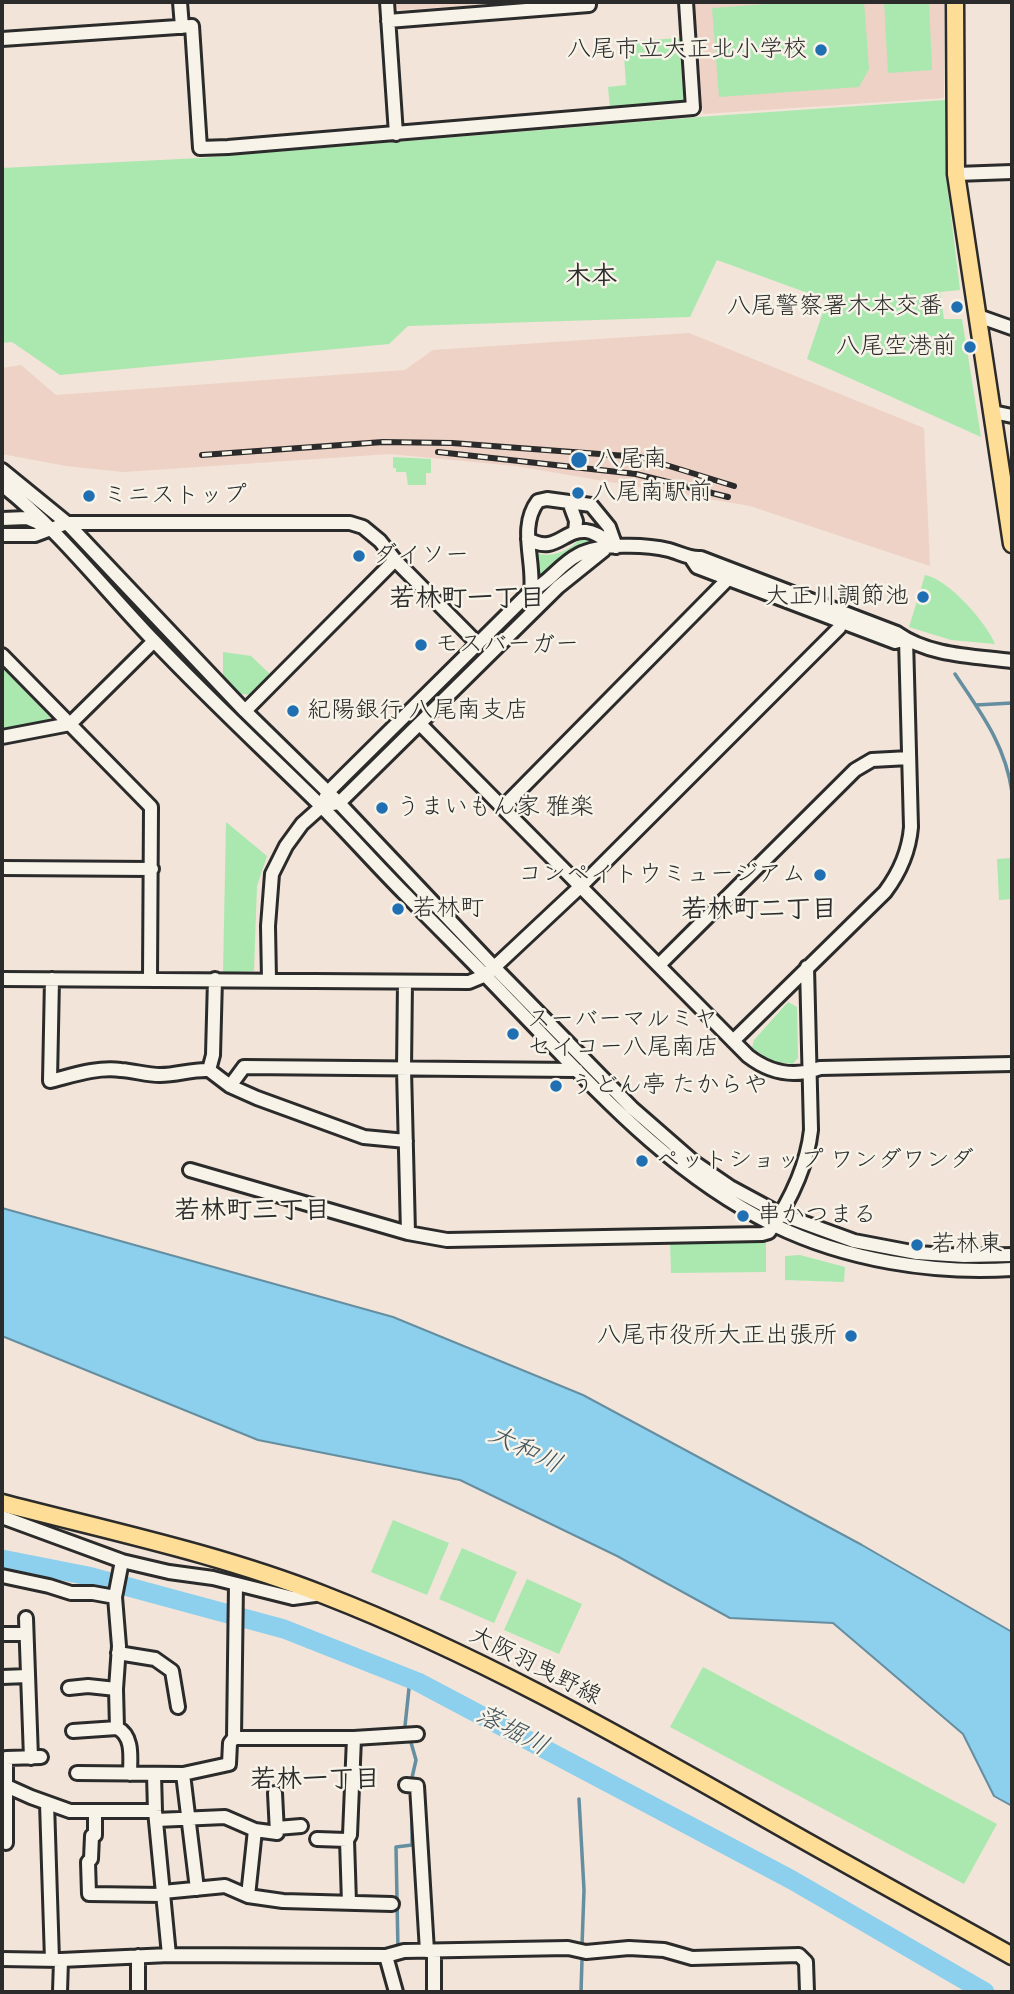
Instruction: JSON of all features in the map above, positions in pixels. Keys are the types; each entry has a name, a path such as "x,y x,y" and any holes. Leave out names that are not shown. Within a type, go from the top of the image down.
{"main road":[{"path":"955,2 956,174 1012,544"},
{"name":"大阪羽曳野線","path":"2,1503 241,1566 323,1594 407,1629 491,1667 592,1720 1012,1956"}],"street":[{"path":"180,2 182,27"},
{"path":"387,2 396,134"},
{"path":"388,21 589,5 588,2"},
{"path":"2,39 191,26 200,148 693,108 686,2"},
{"path":"956,174 1012,172"},
{"path":"978,316 1012,328"},
{"path":"993,412 1012,416"},
{"path":"2,470 67,523 245,711 328,792 578,1070 641,1134 673,1161 709,1188 827,1246 872,1258 959,1270 1012,1269"},
{"path":"2,485 51,528 154,641 321,807 665,1139 777,1220 890,1249 964,1256 1012,1255"},
{"path":"531,591 533,580 528,539 531,510 538,501 547,499 591,505 608,527 611,548"},
{"path":"569,502 576,521 575,532"},
{"path":"2,519 27,518 51,528"},
{"path":"2,535 35,535 67,523 350,523 363,527 380,541 395,560 478,644"},
{"path":"528,539 547,545 575,532 596,534 611,548"},
{"path":"269,979 268,926 272,874 286,846 302,824 321,807 328,792 531,591 539,588 578,554 597,548 652,547 691,558 701,558 843,617"},
{"path":"321,807 338,803 558,587 611,548"},
{"path":"691,558 697,567 728,579 897,633 906,639 950,652 1012,661"},
{"path":"245,711 395,560"},
{"path":"502,808 728,579"},
{"path":"2,979 469,982 490,971 581,886 839,628 843,617"},
{"path":"733,1041 885,892 901,867 910,841 911,827 906,639"},
{"path":"2,737 70,724 154,641"},
{"path":"2,655 151,807 150,979"},
{"path":"420,724 760,1066 775,1072 792,1074 820,1068 1012,1064"},
{"path":"659,965 855,770 872,760 909,758"},
{"path":"2,868 152,869"},
{"path":"190,1170 408,1233 447,1240 734,1235 769,1232 802,1172 809,1150 807,967"},
{"path":"52,979 50,1082 92,1070 121,1070 148,1075 178,1075 191,1069 209,1070 230,1086 364,1137 406,1141"},
{"path":"209,1070 213,1055 215,979"},
{"path":"405,982 408,1233"},
{"path":"230,1086 244,1067 578,1070"},
{"path":"2,1517 122,1561 236,1589 293,1598 323,1594"},
{"path":"117,1728 118,1653 115,1597 122,1561"},
{"path":"2,1576 71,1593 115,1597"},
{"path":"77,1773 183,1774 229,1765 230,1743 234,1738 236,1589"},
{"path":"6,1843 3,1784 6,1758 36,1758 28,1676 26,1618"},
{"path":"2,1634 26,1634"},
{"path":"118,1653 155,1659 172,1671 178,1707"},
{"path":"2,1677 28,1676"},
{"path":"69,1688 88,1686 116,1689"},
{"path":"73,1731 117,1728 124,1731 128,1738 130,1774"},
{"path":"234,1738 412,1735"},
{"path":"349,1903 347,1840 350,1835 354,1738"},
{"path":"155,1774 156,1815 169,1955"},
{"path":"183,1774 197,1889"},
{"path":"3,1784 70,1811 190,1819 225,1817 255,1830 277,1833 275,1793"},
{"path":"411,1785 434,1992"},
{"path":"47,1803 60,1992"},
{"path":"95,1811 95,1835 92,1836 91,1859 88,1861 89,1894 163,1894 225,1886 248,1896 283,1901 392,1903"},
{"path":"277,1828 301,1826"},
{"path":"248,1896 255,1830"},
{"path":"317,1839 347,1840"},
{"path":"2,1959 56,1960 169,1955 386,1956 404,1951 568,1948 586,1952 629,1948 664,1950 692,1958 799,1955 806,1962 807,1992"},
{"path":"138,1956 138,1992"},
{"path":"386,1956 396,1992"}],"shaded area":[{"path":"393,2 527,2 399,10"},
{"name":"八尾市立大正北小学校","path":"694,2 944,2 944,98 703,114"},
{"path":"689,333 924,428 930,566 750,506 516,466 390,454 123,472 66,466 2,454 2,368 21,365 56,395 405,370 433,350"}],"green space":[{"path":"795,2 864,2 869,69 859,87 719,97 712,8"},
{"path":"884,2 929,2 932,70 888,73"},
{"path":"679,38 684,103 610,108 608,87 626,85 623,42"},
{"path":"945,100 946,175 960,290 940,292 944,319 962,319 981,437 807,359 827,300 717,260 690,317 408,326 389,344 60,375 12,342 2,343 2,168 200,158 712,116"},
{"path":"393,457 431,459 431,473 426,473 426,485 408,485 406,472 396,472 396,468 393,468"},
{"path":"589,535 599,543 543,578 540,575 537,553 550,555 562,552 582,536"},
{"path":"925,575 945,585 966,603 995,644 951,640 909,627"},
{"path":"223,652 251,656 271,675 251,695 241,694 223,675"},
{"path":"2,667 50,717 49,723 2,731"},
{"path":"226,822 267,856 257,886 254,971 223,973"},
{"path":"1011,858 1012,899 999,900 997,859"},
{"path":"788,1002 797,1007 798,1058 793,1064 774,1062 752,1048 754,1040"},
{"path":"766,1238 766,1272 671,1273 670,1242"},
{"path":"800,1255 845,1267 844,1282 785,1280 785,1256"},
{"path":"393,1520 449,1543 427,1595 371,1572"},
{"path":"462,1548 517,1572 494,1623 439,1599"},
{"path":"527,1579 582,1604 559,1654 504,1630"},
{"path":"703,1667 997,1824 964,1884 670,1727"}],"water":[{"name":"大和川","path":"2,1208 393,1317 583,1395 862,1545 1012,1632 1012,1806 994,1796 963,1734 833,1623 730,1618 617,1556 460,1480 258,1440 2,1336"}],"waterway":[{"path":"2,528 24,528"},
{"path":"955,674 998,744 1012,792"},
{"path":"976,705 1012,703"},
{"name":"落堀川","path":"2,1559 88,1576 284,1629 418,1682 792,1880 985,1992"},
{"path":"408,1731 405,1726 410,1679"},
{"path":"410,1739 416,1760 411,1782"},
{"path":"398,1951 396,1847 412,1845 412,1797"},
{"path":"579,1799 584,1890 582,1946"},
{"path":"581,1992 582,1960"}],"railway":[{"path":"202,455 383,442 452,443 640,457 734,486"},
{"path":"438,452 636,474 728,497"}],"place":[{"name":"八尾市立大正北小学校","path":"821,50"},
{"name":"八尾警察署木本交番","path":"957,307"},
{"name":"八尾空港前","path":"970,347"},
{"name":"八尾南","path":"579,460"},
{"name":"八尾南駅前","path":"578,493"},
{"name":"ミニストップ","path":"89,496"},
{"name":"ダイソー","path":"359,556"},
{"name":"大正川調節池","path":"923,597"},
{"name":"モスバーガー","path":"421,645"},
{"name":"紀陽銀行 八尾南支店","path":"293,711"},
{"name":"うまいもん家 雅楽","path":"382,808"},
{"name":"コンペイトウミュージアム","path":"820,875"},
{"name":"若林町","path":"398,909"},
{"name":"スーバーマルミヤ セイコー八尾南店","path":"513,1034"},
{"name":"うどん亭 たからや","path":"556,1086"},
{"name":"ペットショップ ワンダワンダ","path":"642,1161"},
{"name":"串かつまる","path":"743,1216"},
{"name":"若林東","path":"917,1245"},
{"name":"八尾市役所大正出張所","path":"851,1336"}],"district":[{"name":"木本","path":"591,277"},
{"name":"若林町一丁目","path":"467,599"},
{"name":"若林町二丁目","path":"759,910"},
{"name":"若林町三丁目","path":"252,1211"},
{"name":"若林一丁目","path":"315,1780"}]}
